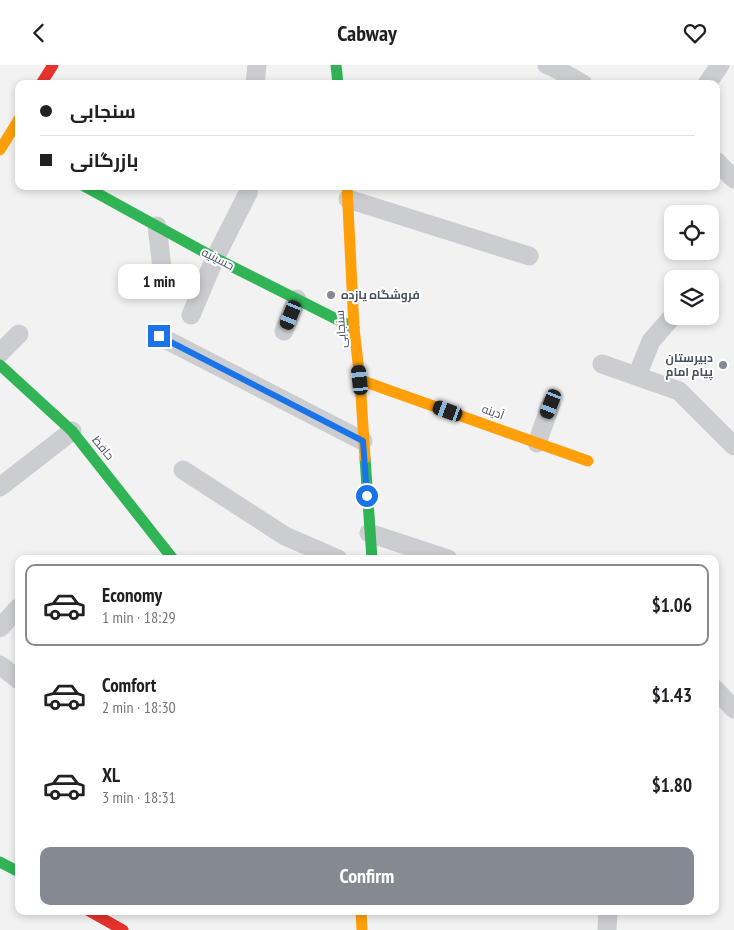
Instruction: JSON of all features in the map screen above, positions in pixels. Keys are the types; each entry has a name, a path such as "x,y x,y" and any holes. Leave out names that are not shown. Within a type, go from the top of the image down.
{"street":[{"path":"44,80 53,65"},
{"path":"255,80 257,65"},
{"path":"336,65 338,80"},
{"path":"548,65 576,80"},
{"path":"710,80 720,65"},
{"path":"6,145 15,127"},
{"path":"720,165 734,179"},
{"name":"حسینیه","path":"91,190 215,258 354,328"},
{"path":"192,315 215,258 248,190"},
{"path":"348,193 529,256"},
{"name":"سنجابی","path":"348,193 354,328 360,380 372,555"},
{"path":"157,227 164,284"},
{"path":"284,331 297,299"},
{"path":"637,376 651,341 665,325"},
{"path":"0,353 19,334"},
{"path":"159,336 363,441"},
{"path":"602,363 679,391 734,446"},
{"name":"حافظ","path":"0,365 72,431 170,555"},
{"name":"آدینه","path":"360,380 588,461"},
{"path":"536,443 551,404"},
{"path":"0,487 72,431"},
{"path":"183,470 285,536 329,555"},
{"path":"369,533 436,555"},
{"path":"0,628 15,612"},
{"path":"0,665 15,677"},
{"path":"719,693 734,709"},
{"path":"0,862 15,870"},
{"path":"96,915 123,930"},
{"path":"361,915 362,930"},
{"path":"607,930 608,915"}],"traffic: fast":[{"path":"336,65 338,80"},
{"path":"91,190 215,258 354,328"},
{"path":"0,365 72,431 170,555"},
{"path":"365,458 372,555"},
{"path":"0,862 15,870"}],"traffic: slow":[{"path":"0,150 15,126"},
{"path":"347,190 354,328 360,380 365,458"},
{"path":"360,380 588,461"},
{"path":"361,915 362,930"}],"traffic: jam":[{"path":"44,80 53,65"},
{"path":"96,915 123,930"}],"place":[{"name":"فروشگاه یازده","path":"331,295"},
{"name":"دبیرستان پیام امام","path":"723,365"}],"route":[{"path":"159,336 363,441 367,496"}]}
